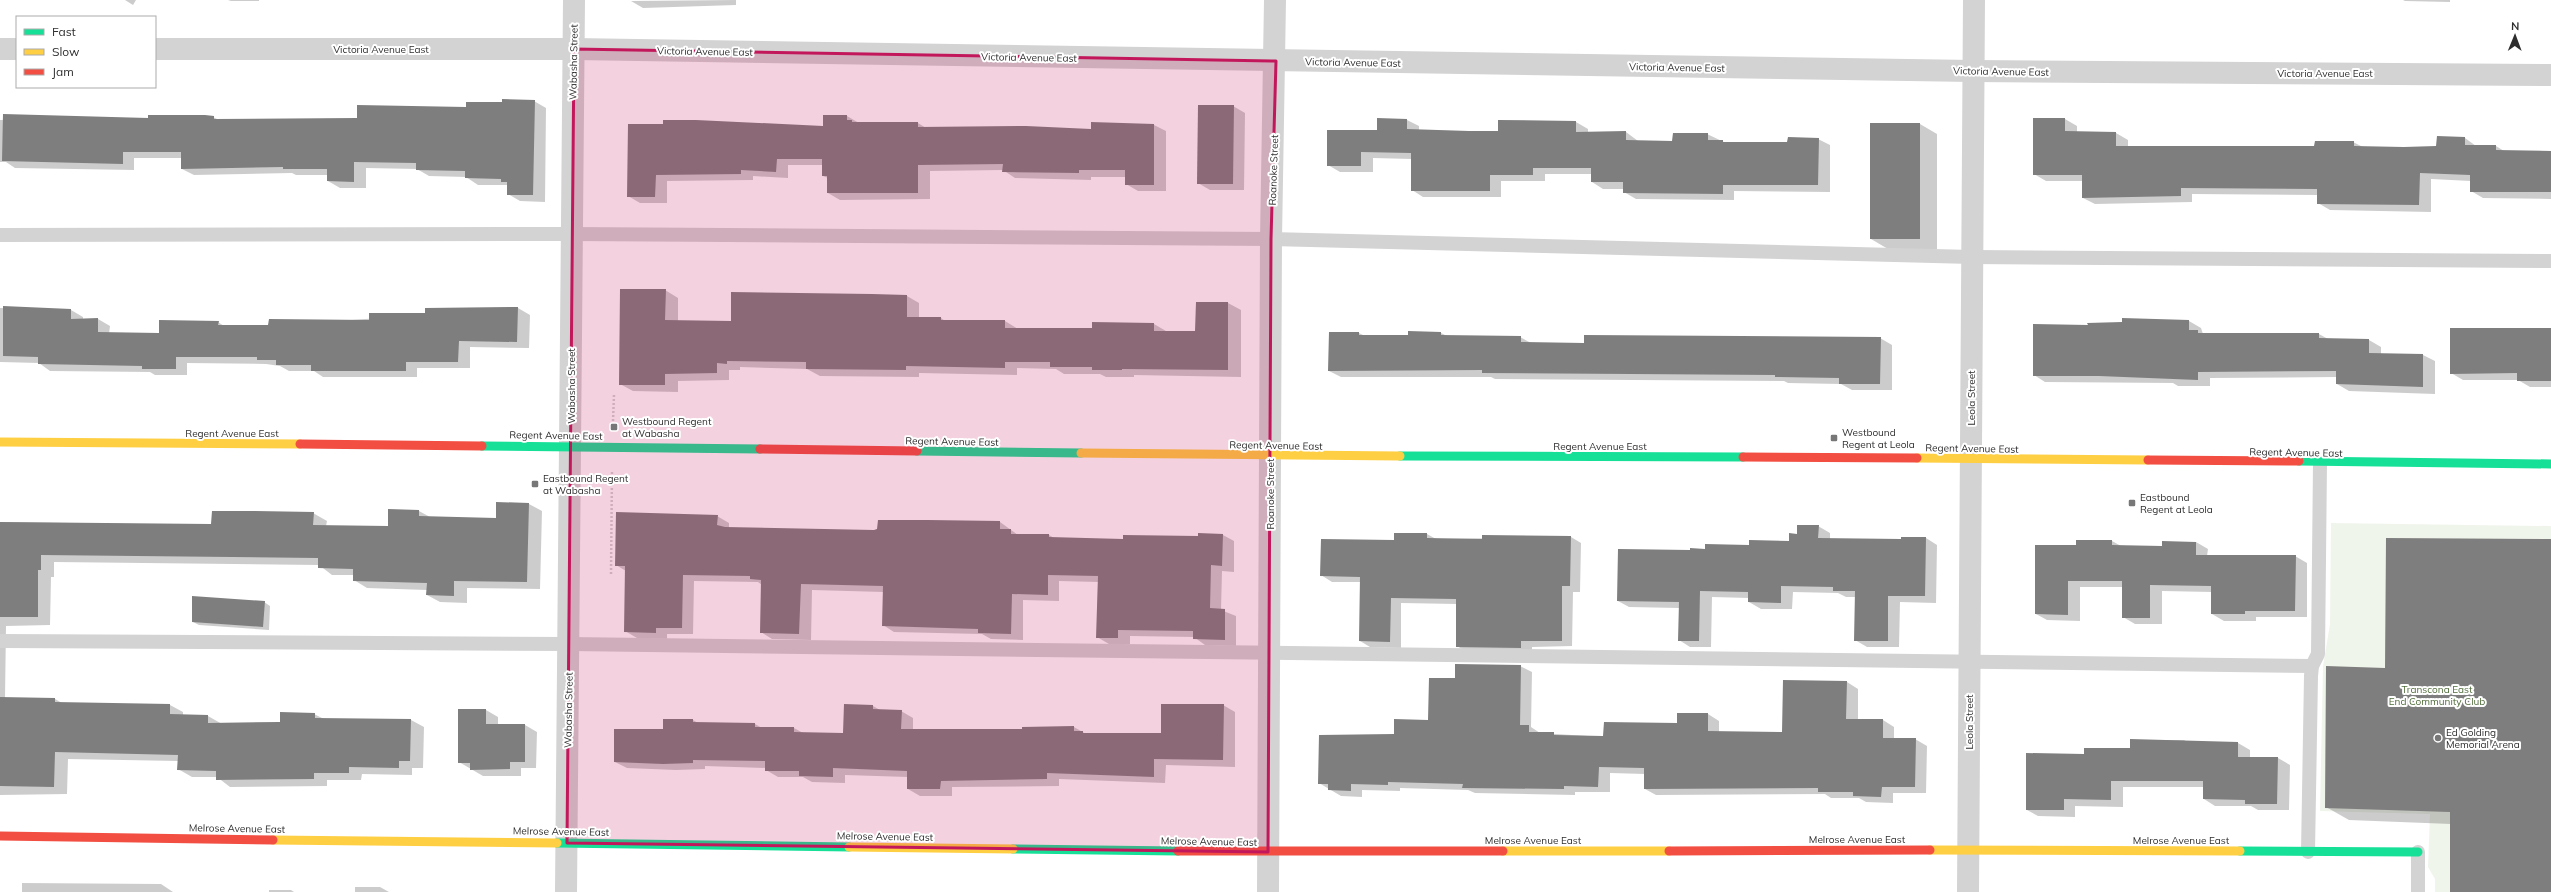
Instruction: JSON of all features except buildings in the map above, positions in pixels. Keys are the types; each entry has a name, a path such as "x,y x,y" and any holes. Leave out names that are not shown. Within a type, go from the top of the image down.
{"street":[{"name":"Wabasha Street","path":"566,892 574,0"},
{"name":"Roanoke Street","path":"1268,892 1271,239 1276,61 1275,0"},
{"name":"Leola Street","path":"1968,892 1974,0"},
{"path":"0,49 16,49"},
{"name":"Victoria Avenue East","path":"156,49 574,49 1973,71 2551,75"},
{"name":"Regent Avenue East","path":"0,442 613,447 1270,456 1971,458 2320,463 2551,464"},
{"name":"Melrose Avenue East","path":"0,836 1268,852 1968,850 2418,852"}],"lane":[{"path":"0,235 572,234 1271,239 1972,257 2551,261"},
{"path":"2308,852 2312,666 2318,654 2320,463"},
{"path":"0,641 568,644 2312,666"},
{"path":"2418,852 2418,892"}],"path":[{"path":"611,574 614,394"}],"highlighted area":[{"path":"574,49 1276,61 1271,239 1268,852 567,843"}],"green space":[{"name":"Transcona East End Community Club","path":"2331,523 2551,526 2551,892 2435,892 2435,879 2428,867 2430,814 2320,811 2323,666 2330,624"}],"traffic: fast":[{"path":"482,446 760,449"},
{"path":"917,451 1081,453"},
{"path":"1400,456 1743,457"},
{"path":"2299,461 2551,464"},
{"path":"557,843 849,847"},
{"path":"1013,849 1178,851"},
{"path":"2240,851 2418,852"}],"traffic: slow":[{"path":"0,442 300,444"},
{"path":"1081,453 1400,456"},
{"path":"1917,458 2148,460"},
{"path":"273,840 557,843"},
{"path":"849,847 1013,849"},
{"path":"1930,850 2240,851"},
{"path":"1503,851 1669,851"}],"traffic: jam":[{"path":"300,444 482,446"},
{"path":"760,449 917,451"},
{"path":"1743,457 1917,458"},
{"path":"2148,460 2299,461"},
{"path":"0,836 273,840"},
{"path":"1669,851 1930,850"},
{"path":"1178,851 1503,851"}],"place":[{"name":"Westbound Regent at Wabasha","path":"614,427"},
{"name":"Westbound Regent at Leola","path":"1834,438"},
{"name":"Eastbound Regent at Wabasha","path":"535,484"},
{"name":"Eastbound Regent at Leola","path":"2132,503"},
{"name":"Ed Golding Memorial Arena","path":"2438,738"}]}
